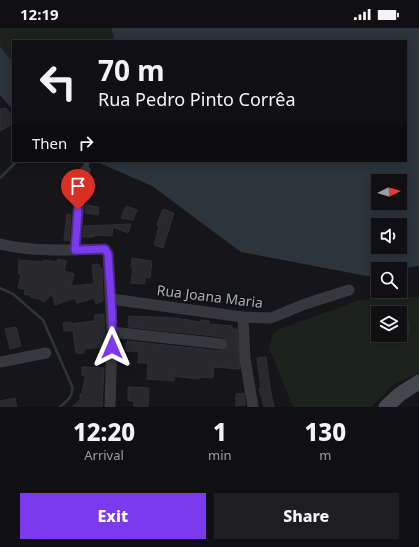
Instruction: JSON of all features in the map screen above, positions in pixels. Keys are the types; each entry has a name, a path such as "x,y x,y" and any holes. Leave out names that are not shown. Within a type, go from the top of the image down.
{"main road":[{"path":"386,407 400,394 419,382"}],"street":[{"path":"75,250 79,201 86,166"},
{"path":"0,244 30,249 105,249 107,251 112,332 110,407"},
{"name":"Rua Joana Maria","path":"111,299 243,317 271,318 305,304 349,290"},
{"path":"243,317 246,365 253,407"},
{"path":"112,332 222,344"},
{"path":"0,362 46,353"}],"shaded area":[{"path":"0,28 111,28 114,37 114,40 12,40 12,62 0,46"},
{"path":"111,28 419,28 419,266 407,268 407,262 371,262 371,275 367,276 241,252 152,186 97,162 407,162 407,40 114,40"},
{"path":"0,46 12,62 12,109 0,95"},
{"path":"419,297 419,373 393,385 371,407 293,407 269,348 272,336 277,330 360,300"}],"building":[{"path":"6,108 12,116 12,125 0,131 0,109"},
{"path":"86,205 99,207 98,215 85,213"},
{"path":"126,206 137,210 133,220 121,218"},
{"path":"163,209 174,213 163,248 154,245 159,226 157,225"},
{"path":"67,214 71,215 69,240 64,240"},
{"path":"131,224 128,233 113,227 112,236 94,235 94,237 83,237 84,226"},
{"path":"132,258 152,261 150,278 145,277 145,284 131,283 133,267 131,267"},
{"path":"58,259 66,261 64,271 74,274 71,286 94,284 92,265 99,264 100,268 102,268 103,301 96,304 94,298 77,303 75,298 55,305 52,294 44,302 40,299 30,297 30,295 24,294 25,289 18,288 21,274 18,274 19,260 44,262 44,260 57,262"},
{"path":"104,314 105,347 84,349 84,353 76,353 73,331 64,331 63,323 71,322 71,324 95,321 94,315"},
{"path":"129,316 174,318 200,322 201,320 209,321 209,324 232,326 232,329 237,329 240,369 214,367 213,378 200,377 199,379 174,376 174,381 147,379 148,363 138,363 139,352 126,351 127,341 221,351 227,348 229,342 223,337 128,327"},
{"path":"407,322 409,322 409,334 407,334"},
{"path":"16,327 21,346 10,349 5,329"},
{"path":"266,357 274,407 264,407 259,389 261,389 257,358"},
{"path":"82,367 104,368 102,407 72,407 80,400 80,394 82,394 85,376 82,375"},
{"path":"128,387 149,388 148,407 134,406 134,401 129,401"},
{"path":"244,393 245,405 236,406 236,394"},
{"path":"15,398 17,407 0,407 0,401"}],"waterway":[{"path":"0,178 16,162"},
{"path":"0,288 13,294 43,320 72,386 71,395 60,407"}],"route":[{"path":"78,210 75,250 105,249 108,254 112,313 112,347"}]}
